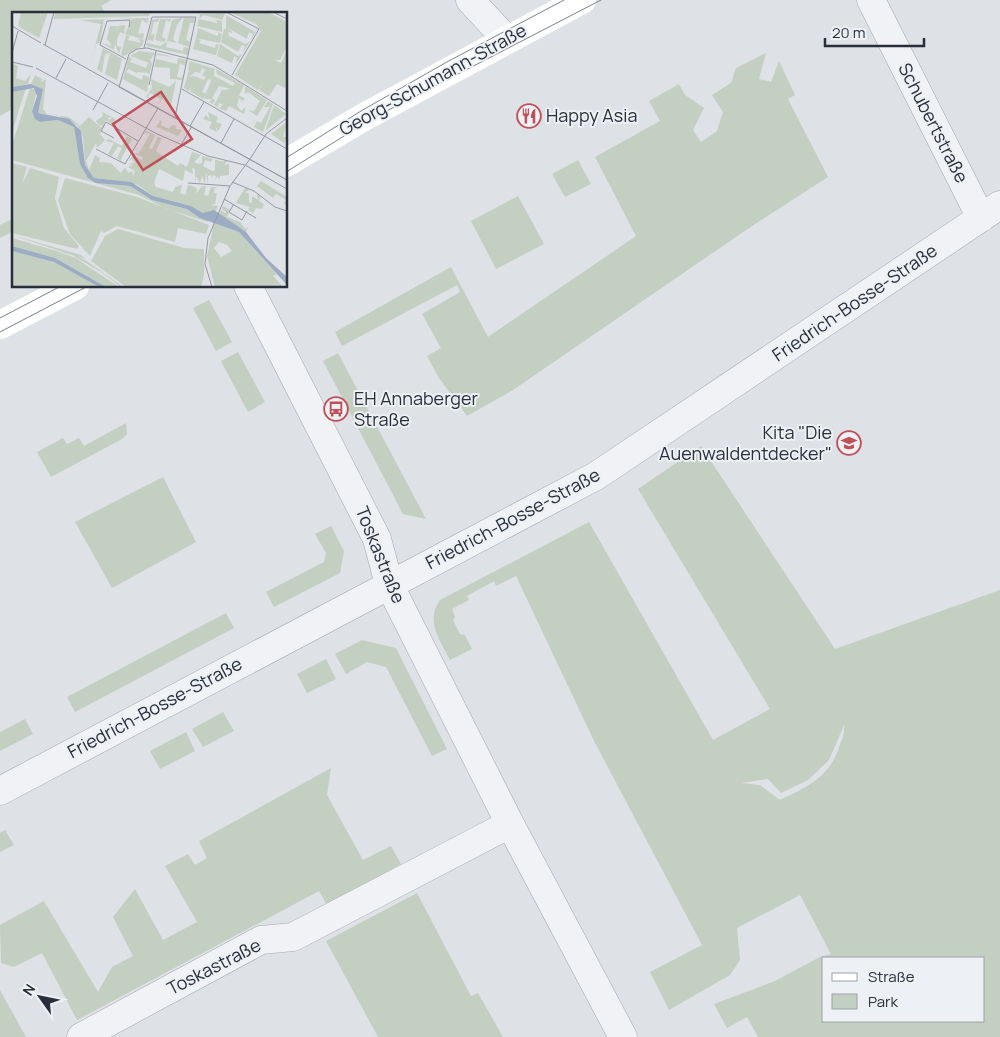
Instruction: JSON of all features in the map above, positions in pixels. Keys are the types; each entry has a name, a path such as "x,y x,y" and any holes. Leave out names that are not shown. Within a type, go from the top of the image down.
{"main road":[{"name":"Georg-Schumann-Straße","path":"288,163 364,117 582,0"},
{"path":"0,326 71,288"}],"street":[{"path":"470,0 506,40"},
{"name":"Schubertstraße","path":"871,0 990,212"},
{"name":"Friedrich-Bosse-Straße","path":"0,791 596,476 990,212"},
{"name":"Toskastraße","path":"249,288 377,539 389,584 510,824 623,1037"},
{"name":"Toskastraße","path":"81,1037 262,940 294,937 510,824"}],"green space":[{"path":"0,0 111,0 101,6 105,12 12,12 12,109 0,116"},
{"path":"766,53 759,79 771,82 779,61 795,95 788,99 828,177 749,228 513,390 467,416 439,378 427,356 441,348 422,314 460,292 457,285 342,346 335,332 451,267 488,337 636,236 595,157 660,121 649,101 679,84 685,95 704,108 693,130 701,142 717,131 723,112 712,95 731,83 736,68"},
{"path":"578,160 591,184 565,197 552,174"},
{"path":"518,196 544,244 496,269 471,221"},
{"path":"12,219 12,232 0,238 0,225"},
{"path":"209,300 232,342 216,351 193,308"},
{"path":"238,352 265,402 248,412 221,361"},
{"path":"338,353 426,519 403,514 323,361"},
{"path":"126,423 127,434 122,439 51,477 37,452 63,438 67,444 79,438 84,446"},
{"path":"701,446 835,649 1000,590 1000,1037 758,1037 747,1017 727,1028 714,1004 775,981 820,957 831,954 800,895 737,928 740,960 730,975 669,1010 650,972 702,945 594,741 516,576 496,586 494,581 467,596 469,600 452,609 455,617 453,620 460,634 465,635 472,649 450,660 438,638 434,623 436,608 440,600 589,522 713,740 770,709 638,489","holes":["844,725 844,731 835,757 823,774 808,785 780,800 760,785 741,783 768,779 781,793 808,780 829,760"]},
{"path":"163,477 196,542 112,588 75,522"},
{"path":"331,526 344,551 340,573 274,607 266,592 324,562 326,553 315,534"},
{"path":"226,613 234,628 75,712 67,697"},
{"path":"362,640 396,648 447,749 432,756 386,667 367,662 346,674 335,654"},
{"path":"326,659 336,679 307,693 297,674"},
{"path":"223,712 234,731 203,747 192,729"},
{"path":"25,719 33,734 0,751 0,732"},
{"path":"186,732 195,751 160,769 150,751"},
{"path":"331,768 327,795 363,860 391,846 401,864 327,905 319,891 77,1020 42,953 14,967 1,963 0,925 44,901 98,992 112,967 133,956 113,917 135,889 163,940 197,922 165,866 188,854 195,865 207,858 199,841"},
{"path":"5,830 14,845 0,852 0,833"},
{"path":"417,893 471,996 478,993 503,1037 378,1037 326,941"},
{"path":"0,990 26,1037 0,1037"}],"tram line":[{"path":"288,157 361,111 445,63 564,0"},
{"path":"288,171 373,118 601,0"},
{"path":"0,318 57,288"},
{"path":"0,332 84,288"}],"place":[{"name":"Happy Asia","path":"529,116"},
{"name":"EH Annaberger Straße","path":"336,409"},
{"name":"Kita \"Die Auenwaldentdecker\"","path":"849,443"}]}
